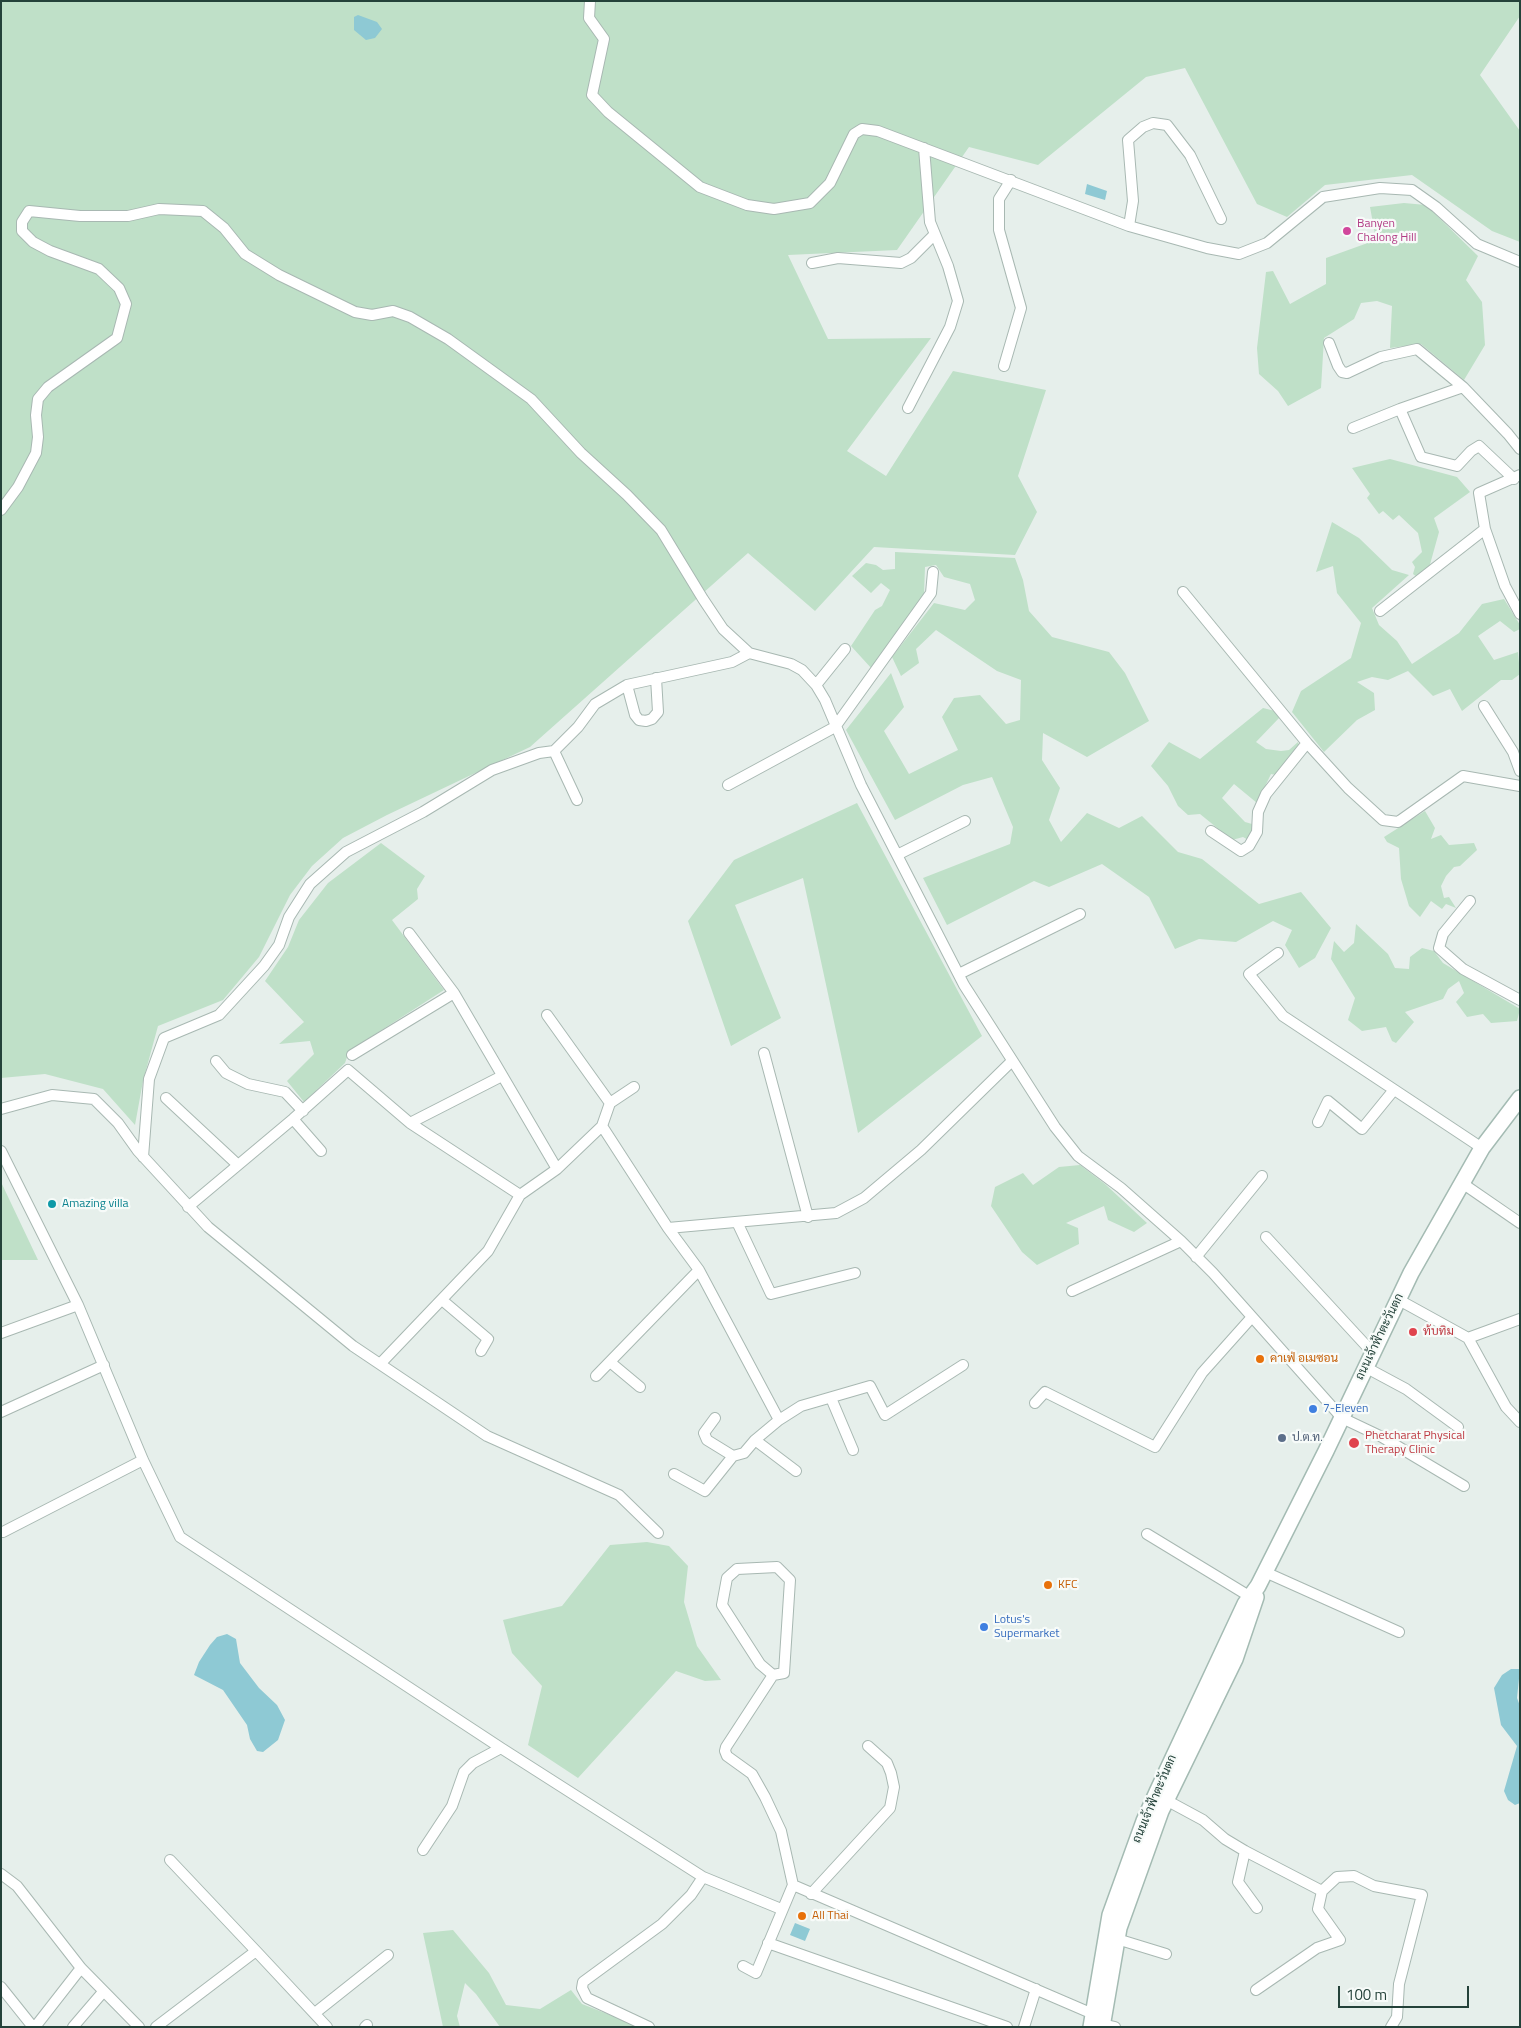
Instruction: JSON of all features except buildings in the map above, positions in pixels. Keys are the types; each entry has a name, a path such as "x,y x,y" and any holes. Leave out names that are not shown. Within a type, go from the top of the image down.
{"main road":[{"name":"ถนนเจ้าฟ้าตะวันตก","path":"1101,2024 1110,1915 1144,1821 1253,1591 1265,1572 1399,1300 1482,1148 1520,1098"},
{"name":"ถนนเจ้าฟ้าตะวันตก","path":"1101,2024 1118,1928 1166,1800 1234,1659 1254,1607 1253,1591"}],"street":[{"path":"590,1 589,18 604,39 592,95 608,112 700,187 748,205 774,209 810,203 830,183 854,134 862,129 878,131 1129,226 1207,248 1239,254 1267,242 1323,197 1380,188 1412,190 1436,207 1477,244 1520,262"},
{"path":"1129,226 1133,201 1128,140 1143,127 1153,123 1167,125 1190,155 1221,220"},
{"path":"908,408 950,327 958,301 948,266 930,222 924,148"},
{"path":"1004,366 1021,308 999,230 999,199 1011,180"},
{"path":"1,510 18,487 36,453 38,399 48,387 117,338 126,304 119,288 99,269 50,251 33,242 22,231 22,222 28,211 80,216 128,216 159,210 203,211 224,228 244,254 279,275 355,312 372,315 394,311 410,317 448,339 531,399 581,453 627,495 661,530 723,628 749,653 791,664 802,670 816,685 825,700 861,785 958,974 1012,1061 1055,1126 1078,1156 1121,1188 1181,1241 1342,1418 1382,1437 1464,1486"},
{"path":"812,263 838,258 902,263 912,258 934,235"},
{"path":"1329,343 1342,372 1352,372 1381,357 1417,349 1463,387 1520,449"},
{"path":"1353,428 1400,408 1463,387"},
{"path":"1400,408 1422,457 1457,466 1471,451 1480,446 1517,477 1479,493 1485,529 1505,586 1520,614"},
{"path":"1380,611 1485,529"},
{"path":"728,785 835,727 931,593 933,572"},
{"path":"1183,592 1307,743 1348,788 1383,820 1398,822 1463,776 1520,786"},
{"path":"816,685 845,649"},
{"path":"143,1157 149,1080 164,1038 219,1015 264,966 279,946 289,917 310,884 346,852 423,812 492,770 539,753 554,751 578,727 595,704 627,685 732,662 749,653"},
{"path":"627,685 635,714 639,720 646,721 652,719 658,712 656,678"},
{"path":"1484,706 1514,752 1520,771"},
{"path":"1211,831 1242,851 1249,846 1258,832 1258,812 1266,794 1307,743"},
{"path":"554,751 577,800"},
{"path":"898,854 965,821"},
{"path":"1470,901 1442,934 1439,948 1463,969 1520,1000"},
{"path":"958,974 1080,914"},
{"path":"410,933 454,993 557,1169"},
{"path":"1278,953 1249,974 1283,1016 1393,1091 1482,1148"},
{"path":"352,1055 454,993"},
{"path":"547,1015 610,1103"},
{"path":"764,1053 808,1217"},
{"path":"216,1061 226,1073 248,1084 285,1092 303,1111"},
{"path":"668,1228 836,1213 864,1198 922,1150 1012,1061"},
{"path":"188,1207 294,1119 348,1070 410,1123 520,1195"},
{"path":"410,1123 502,1076"},
{"path":"380,1364 488,1251 520,1195 557,1169 602,1126 610,1103 634,1087"},
{"path":"1318,1122 1328,1101 1362,1129 1393,1091"},
{"path":"1,1109 52,1095 94,1099 118,1123 143,1157 208,1227 353,1346 487,1436 619,1495 658,1533"},
{"path":"166,1098 238,1165"},
{"path":"294,1119 322,1151"},
{"path":"602,1126 668,1228 699,1270 779,1420"},
{"path":"1,1151 78,1305 144,1460 180,1537 501,1748 703,1877 781,1909"},
{"path":"1196,1257 1262,1176"},
{"path":"1462,1183 1520,1223"},
{"path":"737,1222 771,1294 855,1272"},
{"path":"1266,1237 1372,1352"},
{"path":"1072,1291 1181,1241"},
{"path":"596,1376 699,1270"},
{"path":"442,1300 488,1340 481,1351"},
{"path":"1399,1300 1468,1338 1506,1407 1515,1411 1520,1422"},
{"path":"1,1333 78,1305"},
{"path":"1035,1403 1045,1392 1155,1447 1202,1373 1252,1317"},
{"path":"1468,1338 1520,1319"},
{"path":"610,1362 640,1387"},
{"path":"1,1412 104,1365"},
{"path":"674,1474 705,1491 733,1456 744,1454 755,1440 779,1420 801,1406 870,1386 885,1415 963,1365"},
{"path":"1365,1367 1406,1388 1458,1427"},
{"path":"831,1398 853,1450"},
{"path":"715,1418 704,1433 707,1440 733,1456"},
{"path":"755,1440 796,1471"},
{"path":"3,1532 144,1460"},
{"path":"1147,1534 1253,1591"},
{"path":"742,1966 756,1972 781,1909 793,1885 782,1831 765,1797 752,1774 727,1756 725,1751 773,1675 784,1673 790,1580 777,1567 737,1569 727,1578 722,1605 760,1664 773,1675"},
{"path":"1265,1572 1399,1632"},
{"path":"812,1894 890,1808 894,1787 891,1773 887,1763 868,1746"},
{"path":"423,1850 452,1806 464,1772 473,1763 501,1748"},
{"path":"1166,1800 1202,1820 1225,1839 1245,1851 1301,1882 1322,1890"},
{"path":"1245,1851 1238,1882 1257,1908"},
{"path":"170,1860 327,2027"},
{"path":"1,1874 17,1886 80,1968 139,2027"},
{"path":"1256,1990 1317,1948 1340,1940 1318,1910 1322,1890 1337,1877 1354,1876 1374,1886 1422,1895 1399,1984 1396,2017 1391,2027"},
{"path":"649,2027 587,1998 582,1988 583,1982 662,1924 691,1895 703,1877"},
{"path":"793,1885 1036,1989 1101,2024"},
{"path":"1117,1939 1166,1954"},
{"path":"768,1943 1007,2027"},
{"path":"156,2027 256,1951"},
{"path":"314,2013 388,1954"},
{"path":"1,1987 34,2027 80,1968"},
{"path":"1024,2027 1036,1989"},
{"path":"74,2027 103,1992"}],"green space":[{"path":"1,1 1520,1 1520,16 1480,75 1520,131 1520,242 1492,231 1412,175 1325,185 1287,217 1257,204 1185,68 1146,77 1038,165 969,147 897,250 788,255 828,339 931,338 847,451 886,476 953,371 1046,390 1018,476 1037,512 1015,555 874,547 815,611 748,553 530,747 343,838 312,866 290,895 259,957 223,1000 158,1026 143,1081 135,1125 103,1089 45,1074 1,1078"},
{"path":"1404,203 1426,205 1478,256 1466,280 1482,302 1485,345 1464,380 1421,344 1390,348 1392,306 1377,301 1361,303 1354,319 1324,338 1321,388 1288,406 1278,391 1259,374 1257,348 1266,272 1273,271 1290,304 1326,284 1326,258 1376,240 1370,207"},
{"path":"1390,459 1457,477 1470,492 1434,518 1439,532 1429,568 1417,577 1413,574 1415,567 1412,562 1422,552 1418,533 1399,515 1393,520 1383,511 1379,514 1367,498 1370,494 1352,468"},
{"path":"1332,522 1359,538 1392,570 1409,575 1372,608 1379,625 1397,641 1412,664 1459,633 1482,604 1504,599 1520,625 1520,629 1514,632 1500,621 1478,636 1494,660 1518,652 1520,674 1512,680 1501,680 1462,711 1450,689 1433,696 1408,671 1388,680 1372,677 1357,682 1374,693 1375,710 1357,720 1324,752 1292,712 1301,691 1351,658 1361,623 1337,593 1333,566 1316,572"},
{"path":"895,552 1015,558 1023,580 1029,611 1052,637 1109,652 1125,673 1149,721 1087,757 1043,733 1042,760 1060,788 1049,820 1061,842 1087,813 1119,828 1142,816 1178,852 1202,859 1259,904 1301,892 1331,928 1315,958 1299,968 1285,945 1292,930 1273,921 1236,942 1199,939 1175,949 1149,897 1102,864 1049,887 1034,881 947,925 923,878 1010,844 1013,827 992,777 963,785 895,820 846,730 891,673 904,707 884,731 909,774 958,750 942,717 954,698 980,695 1006,724 1020,720 1021,680 997,671 936,630 916,649 919,663 901,676 892,657 934,603 965,610 975,600 970,584 944,577 936,565 925,567 924,594 872,669 851,646 875,610 882,606 890,590 881,583 871,593 852,576 866,563 876,565 883,570 895,569"},
{"path":"1263,708 1275,711 1280,717 1256,742 1266,749 1281,751 1289,750 1298,742 1299,746 1276,775 1271,774 1257,803 1234,784 1222,798 1245,822 1252,824 1254,831 1250,841 1243,837 1232,840 1200,814 1188,815 1178,806 1168,786 1151,766 1169,742 1200,759"},
{"path":"857,803 982,1036 858,1133 803,878 735,905 781,1018 731,1046 688,921 734,860"},
{"path":"1425,811 1435,828 1431,839 1441,835 1449,845 1474,843 1477,850 1460,866 1454,867 1446,876 1441,886 1444,898 1449,897 1456,908 1446,904 1442,909 1431,901 1420,917 1409,906 1401,879 1399,848 1387,842 1384,837"},
{"path":"381,843 425,876 417,889 418,899 392,920 444,990 349,1051 345,1063 304,1102 287,1081 314,1054 310,1041 279,1044 304,1022 265,981 288,947 299,920 328,883"},
{"path":"1356,924 1388,954 1395,968 1409,969 1410,957 1422,948 1434,951 1443,963 1520,1009 1517,1021 1491,1023 1483,1014 1467,1017 1456,1002 1464,993 1459,981 1448,989 1443,999 1405,1012 1414,1022 1396,1043 1392,1041 1386,1027 1362,1031 1348,1020 1355,998 1331,959 1334,941 1344,952 1354,943"},
{"path":"1080,1165 1105,1184 1147,1223 1134,1232 1108,1220 1104,1206 1066,1223 1078,1228 1079,1244 1037,1265 1022,1252 991,1206 995,1187 1023,1173 1033,1185 1059,1167"},
{"path":"1,1182 38,1260 1,1260"},
{"path":"647,1542 669,1546 688,1566 684,1602 697,1646 721,1680 705,1681 676,1671 578,1778 528,1745 542,1686 512,1653 503,1620 562,1606 610,1545"},
{"path":"453,1930 489,1973 506,2005 540,2009 571,1990 582,2004 641,2027 500,2027 476,1994 465,1983 457,2016 460,2027 443,2027 423,1933"}],"water":[{"path":"358,15 377,22 382,29 375,38 366,40 354,30 354,17"},
{"path":"1087,184 1107,191 1105,200 1085,194"},
{"path":"227,1634 236,1639 240,1663 259,1688 277,1705 285,1720 278,1740 263,1752 257,1751 250,1739 247,1725 223,1690 194,1675 199,1662 210,1645 217,1637"},
{"path":"1511,1669 1520,1669 1517,1698 1520,1706 1520,1803 1515,1805 1508,1800 1504,1791 1517,1746 1501,1725 1494,1688 1502,1675"},
{"path":"795,1923 810,1929 805,1941 790,1935"}],"place":[{"name":"Banyen Chalong Hill","path":"1347,231"},
{"name":"Amazing villa","path":"52,1204"},
{"name":"ท้บทิม","path":"1413,1332"},
{"name":"คาเฟ่ อเมซอน","path":"1260,1359"},
{"name":"7-Eleven","path":"1313,1409"},
{"name":"ป.ต.ท.","path":"1282,1438"},
{"name":"Phetcharat Physical Therapy Clinic","path":"1354,1443"},
{"name":"KFC","path":"1048,1585"},
{"name":"Lotus's Supermarket","path":"984,1627"},
{"name":"All Thai","path":"802,1916"}]}
